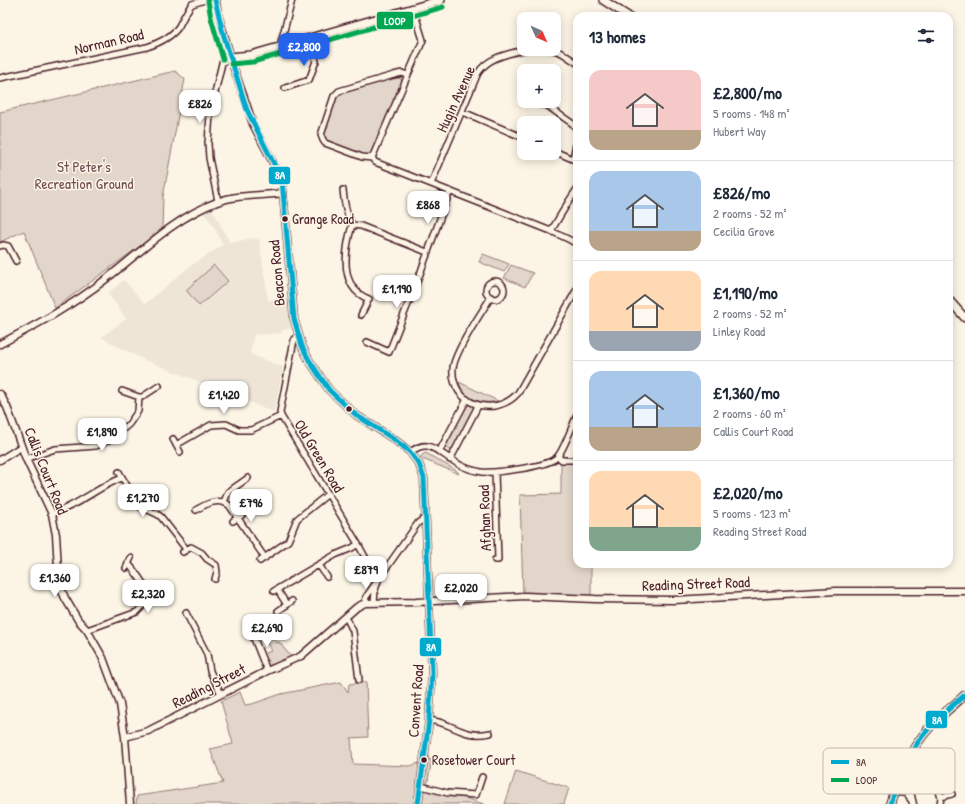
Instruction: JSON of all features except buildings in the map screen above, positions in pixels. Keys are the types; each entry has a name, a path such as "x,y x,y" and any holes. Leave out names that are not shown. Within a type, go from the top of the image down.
{"main road":[{"name":"Beacon Road","path":"215,0 230,57"},
{"path":"230,57 252,55 440,0"},
{"path":"603,0 622,12"},
{"path":"953,305 964,317"},
{"path":"914,748 929,728 965,695"},
{"path":"890,804 892,794"}],"street":[{"name":"Norman Road","path":"0,78 156,44 169,37 174,32 192,4 205,0"},
{"path":"280,46 292,0"},
{"path":"372,158 423,40 413,8"},
{"path":"285,88 294,83 308,80 316,61 310,38"},
{"name":"Hugin Avenue","path":"431,184 463,112 478,73 482,67 494,58 517,52"},
{"path":"561,53 573,60"},
{"name":"Beacon Road","path":"230,57 253,124 282,180 294,319 298,336 309,360 329,390 337,398 356,415 395,440 410,452 419,464 424,478 429,600"},
{"path":"218,201 209,158 208,142 210,114 222,63 230,57"},
{"path":"407,75 402,73 339,91 334,96 321,135 325,143 362,157 372,158 375,162 551,231 573,242"},
{"path":"550,108 573,125"},
{"path":"463,112 517,135"},
{"path":"561,154 573,159"},
{"path":"343,190 347,217 352,225 346,246 346,266 351,284 355,290 362,297 369,299 361,315"},
{"path":"366,342 389,352 420,274 450,191"},
{"path":"0,344 62,310 105,280 167,230 194,213 218,201 250,195 283,193"},
{"path":"551,231 573,194"},
{"path":"352,225 361,226 427,252"},
{"path":"0,246 8,246 16,260"},
{"path":"491,297 471,329 454,363 453,372 459,391 467,399 478,406 493,407 511,400 518,393 573,296"},
{"name":"Old Green Road","path":"298,336 294,340 290,356 280,407 281,416 358,544 378,581"},
{"path":"122,391 139,397 146,394 156,386"},
{"name":"Callis Court Road","path":"0,394 7,407 21,448 52,514 56,535 59,584 65,598 78,620 87,630 103,658 120,704 125,737 130,804"},
{"path":"26,458 55,449 96,446 112,438 129,424 138,411 139,397"},
{"path":"439,452 467,399"},
{"path":"450,460 478,406"},
{"path":"176,445 211,425 226,424 239,430 251,430 281,416"},
{"path":"410,452 415,448 426,446 468,469 481,472 495,472 540,465 549,463 558,457 573,424"},
{"path":"173,439 180,452"},
{"path":"0,460 21,448"},
{"path":"558,457 562,460 573,460"},
{"path":"119,472 139,506 161,517 187,549 202,553 207,559 216,565 218,572 215,579"},
{"name":"Afghan Road","path":"495,472 498,560 495,560"},
{"path":"52,514 72,507 101,487 122,478"},
{"path":"224,502 228,492 244,478"},
{"path":"198,506 213,502 224,502 229,505 262,559 288,541 298,519 328,494"},
{"path":"426,519 418,524 366,597 365,603 429,600"},
{"path":"287,605 276,590 335,555 358,544"},
{"path":"87,630 137,612 143,607 146,600 146,589 129,563"},
{"path":"319,565 327,577"},
{"path":"374,603 375,590 378,581"},
{"name":"Reading Street Road","path":"429,600 525,596 674,600 836,591 965,591"},
{"name":"Convent Road","path":"418,804 432,673 429,600"},
{"path":"278,610 292,601"},
{"name":"Reading Street","path":"125,737 148,731 267,671 301,656 357,607 365,603"},
{"path":"186,613 206,654 210,671 221,694"},
{"path":"346,617 353,631 359,680"},
{"path":"252,632 267,671"},
{"path":"428,720 440,722 469,734 480,736 490,733"},
{"path":"421,786 448,793 476,795 482,777"},
{"path":"940,804 941,796 952,794"}],"shaded area":[{"path":"212,208 230,243 259,238 268,300 287,298 291,329 282,330 282,333 254,335 250,354 283,367 274,412 140,358 101,337 126,319 108,293 124,280 145,304 190,266 223,245 213,225 203,212"}],"green space":[{"name":"St Peter's Recreation Ground","path":"175,71 185,79 163,197 162,230 55,308 24,231 0,242 0,112"},
{"path":"396,77 401,79 401,85 370,155 366,157 326,140 326,125 336,97 339,93"},
{"path":"483,254 509,264 504,272 479,262"},
{"path":"214,265 228,281 199,306 186,290"},
{"path":"511,265 533,273 525,287 504,278"},
{"path":"459,382 498,401 486,402 469,397 461,388"},
{"path":"469,404 473,406 473,410 452,451 445,447 466,406"},
{"path":"426,453 457,471 459,474 420,458"},
{"path":"561,462 573,462 573,568 591,568 591,597 523,594 520,495 561,494"},
{"path":"270,630 277,643 279,642 291,657 271,667 266,653 271,651 263,634"},
{"path":"341,682 348,692 349,684 366,682 368,737 351,738 353,764 410,766 432,759 427,786 484,804 136,804 137,796 223,783 210,749 233,744 221,701 240,692 245,705 252,704 281,694"},
{"path":"516,771 569,788 564,804 505,804"}],"transit line":[{"name":"8A","path":"215,0 223,33 247,110 282,180 294,319 302,346 309,360 329,390 356,415 395,440 410,452 419,464 424,478 432,673 429,720 418,804"},
{"name":"LOOP","path":"208,1 211,18 223,59"},
{"name":"LOOP","path":"231,64 253,62 443,7"},
{"name":"8A","path":"914,748 934,723 965,695"},
{"name":"8A","path":"890,804 893,794"}],"place":[{"name":"Grange Road","path":"285,219"},
{"name":"Rosetower Court","path":"424,760"}]}
